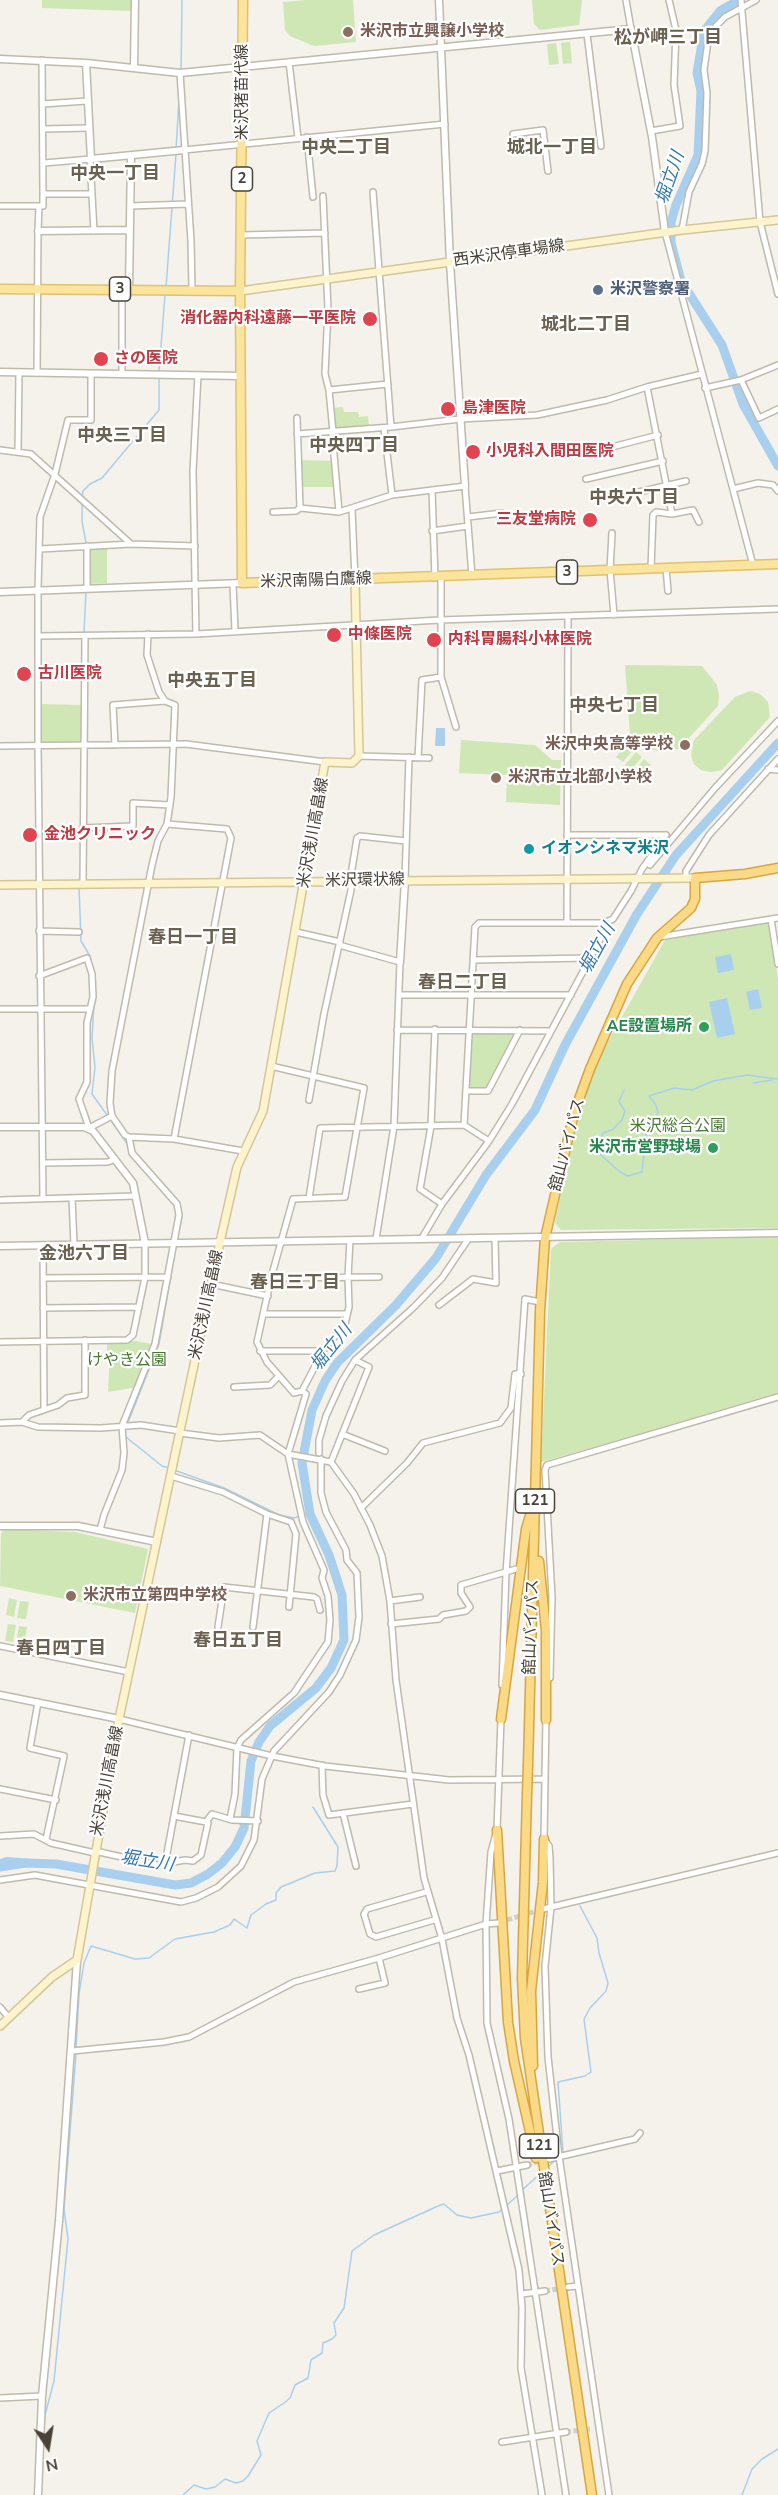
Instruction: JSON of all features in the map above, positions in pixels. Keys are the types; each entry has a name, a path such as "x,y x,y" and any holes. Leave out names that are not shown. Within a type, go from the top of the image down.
{"highway":[{"path":"690,878 745,874 778,868"},
{"name":"舘山バイパス","path":"592,2495 527,2063 523,2007 540,1302 545,1238 574,1113 590,1069 627,984 657,938 691,908 695,899 690,878"},
{"path":"501,1719 526,1529 536,1497"},
{"path":"536,1497 540,1589 546,1630 546,1720"},
{"path":"497,1830 508,2022 520,2089 551,2220"},
{"path":"539,2147 531,2013 533,1962 543,1882 544,1839"}],"main road":[{"name":"米沢猪苗代線","path":"240,291 243,0"},
{"name":"西米沢停車場線","path":"240,291 666,232 778,220"},
{"name":"3","path":"0,289 240,291"},
{"name":"米沢南陽白鷹線","path":"240,291 241,376 237,583 438,578 778,564"},
{"path":"355,580 359,756"},
{"name":"米沢浅川高畠線","path":"77,1960 119,1719 220,1242 243,1151 263,1111 326,762 352,763 359,756"},
{"name":"米沢環状線","path":"0,885 690,878"},
{"path":"0,2026 52,1977 77,1960"}],"street":[{"path":"134,68 135,0"},
{"path":"439,0 450,262 472,576"},
{"path":"626,0 651,131 666,232 753,565"},
{"path":"651,131 680,126 674,85 676,30 669,0"},
{"path":"682,230 689,192 702,164 705,151 707,93 704,70 708,41 716,26 725,17 741,4 756,0"},
{"path":"741,4 760,222 778,294"},
{"path":"0,59 86,63 180,73 631,29"},
{"path":"587,34 601,146"},
{"path":"0,206 43,206 42,60"},
{"path":"289,62 298,138"},
{"path":"86,63 94,231"},
{"path":"180,73 192,290"},
{"path":"42,104 87,101"},
{"path":"44,163 445,124"},
{"path":"43,129 89,128"},
{"path":"513,134 543,130 548,171"},
{"path":"307,137 313,197"},
{"path":"122,374 131,156"},
{"path":"373,192 388,384 387,428 392,495"},
{"path":"43,194 92,194"},
{"path":"323,196 328,279 324,374 329,390 339,512"},
{"path":"130,206 187,204"},
{"path":"37,373 39,206"},
{"path":"38,231 129,230"},
{"path":"242,235 326,233"},
{"path":"705,388 741,380 778,365"},
{"path":"0,372 241,376"},
{"path":"18,451 19,373"},
{"path":"43,1198 38,885 40,518 55,474 68,420 91,420 91,374"},
{"path":"297,434 387,428 460,419 537,415 607,400 647,387 702,374"},
{"path":"196,634 193,471 198,375"},
{"path":"741,380 759,418 778,409"},
{"path":"329,390 388,384"},
{"path":"647,387 672,514"},
{"path":"297,418 300,508"},
{"path":"593,452 658,435"},
{"path":"0,450 31,454 131,544"},
{"path":"586,479 663,461"},
{"path":"609,499 686,481"},
{"path":"733,489 758,483 772,485 778,491"},
{"path":"273,512 296,511 300,508 339,512 392,495 465,486"},
{"path":"432,490 432,531 438,578 441,677 456,727"},
{"path":"352,509 355,580"},
{"path":"651,569 653,515 656,512 672,514 693,510 699,522"},
{"path":"468,517 502,513"},
{"path":"432,531 468,525"},
{"path":"612,533 610,570 614,615"},
{"path":"40,549 131,544 195,546"},
{"path":"87,546 87,588"},
{"path":"666,568 668,591"},
{"path":"0,592 237,583 235,631"},
{"path":"38,636 196,634 440,620 778,609"},
{"path":"567,922 568,617"},
{"path":"148,634 148,663 165,701"},
{"path":"83,885 85,636"},
{"path":"418,758 422,680 441,677"},
{"path":"115,745 113,705 165,701 176,705 170,805 167,824 158,841 112,1071 110,1103 112,1116 125,1135 129,1137 174,1139 243,1151"},
{"path":"650,865 715,789 778,721"},
{"path":"0,746 174,743 326,762"},
{"path":"359,756 429,758"},
{"path":"376,1239 394,1126 409,757"},
{"path":"690,878 686,871 702,844 778,759"},
{"path":"768,769 778,770"},
{"path":"83,828 133,826 133,803 170,805"},
{"path":"167,824 227,829 231,838 174,1139"},
{"path":"464,1125 475,927 479,923 604,923 613,919 642,869 666,834 567,835"},
{"path":"309,1100 324,1014 340,944 357,838 360,836 406,841"},
{"path":"657,938 778,918"},
{"path":"771,919 778,964"},
{"path":"422,1238 442,1204 489,1141 512,1104 601,938 604,923"},
{"path":"39,931 79,932"},
{"path":"296,932 400,962"},
{"path":"0,1342 127,1340 133,1335 145,1277 145,1243 132,1183 89,1128 79,1099 87,1082 87,1023 93,997 92,974 87,958 39,976"},
{"path":"473,960 590,958"},
{"path":"399,995 571,995"},
{"path":"0,1009 90,1009"},
{"path":"435,1029 431,1126 420,1189 442,1204"},
{"path":"397,1030 551,1031"},
{"path":"467,1091 489,1091 520,1030"},
{"path":"272,1066 364,1088 345,1197 293,1199 271,1278 257,1342 260,1351 294,1393 302,1390 323,1351 345,1324 349,1307 350,1240"},
{"path":"0,1127 89,1128 112,1116"},
{"path":"309,1198 320,1128 464,1125 489,1141"},
{"path":"100,1530 122,1470 126,1426 155,1344 179,1215 177,1204 132,1153 129,1137"},
{"path":"43,1163 108,1162 115,1159"},
{"path":"0,1200 136,1196"},
{"path":"72,1198 74,1245"},
{"path":"0,1245 778,1233"},
{"path":"0,1880 35,1875 91,1882 181,1902 196,1898 218,1887 241,1866 254,1840 258,1821 258,1797 262,1779 272,1756 280,1742 329,1692 340,1675 356,1640 359,1617 357,1573 347,1560 346,1550 326,1512 321,1492 319,1440 326,1416 355,1360 414,1307 442,1278 458,1257 467,1238"},
{"path":"439,1305 473,1279 496,1283 495,1238"},
{"path":"43,1245 44,1409"},
{"path":"43,1278 168,1277"},
{"path":"271,1278 379,1277"},
{"path":"211,1284 268,1296"},
{"path":"540,1302 525,1299 507,1573 497,1830 491,1852 486,1924 487,2023 517,2167 566,2495"},
{"path":"44,1308 139,1307"},
{"path":"264,1314 347,1314"},
{"path":"22,1422 29,1415 58,1405 67,1398 85,1395 86,1340"},
{"path":"260,1351 323,1351"},
{"path":"331,1462 369,1367 355,1360"},
{"path":"361,1508 407,1463 423,1443 500,1423 511,1408 515,1374 521,1374"},
{"path":"234,1387 270,1385 279,1376"},
{"path":"231,1820 235,1794 237,1748 241,1740 294,1694 328,1642 330,1620 328,1596 322,1578 324,1570 303,1522 292,1454 306,1394 302,1390"},
{"path":"609,2495 559,2156 546,2030 545,1966 551,1907 549,1846 544,1839 544,1779 552,1621 547,1561 545,1470 547,1465 778,1397"},
{"path":"0,1423 22,1422 38,1427 126,1426 219,1438 260,1435 292,1454 319,1457 331,1462 341,1473 361,1508 382,1556 390,1600 409,1777 426,1892 442,1939 458,2018 497,2171 522,2294 521,2368 542,2495"},
{"path":"342,1434 385,1451"},
{"path":"171,1476 223,1492 267,1514 291,1522 296,1534 289,1606"},
{"path":"253,1627 267,1514"},
{"path":"0,1526 78,1526 157,1542"},
{"path":"391,1623 439,1619 443,1615 466,1611 470,1607 461,1593 461,1585 516,1569"},
{"path":"218,1627 224,1587 314,1597 318,1599 320,1610"},
{"path":"390,1600 420,1597"},
{"path":"0,1646 129,1672"},
{"path":"0,1695 119,1719 272,1756 322,1765 449,1780 544,1779"},
{"path":"38,1702 30,1748 64,1756 46,1839"},
{"path":"165,1864 189,1735"},
{"path":"322,1765 323,1795 329,1815 413,1804"},
{"path":"0,1789 56,1800"},
{"path":"343,1813 356,1866"},
{"path":"206,1822 212,1814 231,1820 258,1821"},
{"path":"174,1816 206,1822"},
{"path":"0,1836 34,1834 51,1843 158,1865 185,1860 193,1861 201,1856 208,1823 206,1822"},
{"path":"543,1909 778,1853"},
{"path":"426,1892 367,1909 364,1914 370,1934 376,1937 434,1920"},
{"path":"72,2051 164,2042 189,2037 294,1982 379,1959 486,1924 499,1923"},
{"path":"359,1989 385,1983 379,1959"},
{"path":"38,2495 42,2396 59,2221 77,1960"},
{"path":"0,2007 9,2018"},
{"path":"549,2159 635,2139 640,2133"},
{"path":"497,2171 527,2165"},
{"path":"568,2287 578,2286"},
{"path":"522,2294 545,2291"},
{"path":"0,2398 42,2396"},
{"path":"590,2429 599,2428"},
{"path":"502,2442 566,2432"}],"green space":[{"path":"42,0 131,0 131,11 42,8"},
{"path":"353,0 356,42 314,46 290,36 285,30 283,2"},
{"path":"532,0 582,0 579,25 540,30 534,24"},
{"path":"570,42 572,63 563,64 561,43"},
{"path":"556,43 559,64 549,65 547,44"},
{"path":"343,407 344,412 358,412 359,417 368,416 369,426 337,429 332,408"},
{"path":"300,460 333,461 335,487 300,487"},
{"path":"107,547 107,583 89,584 89,548"},
{"path":"625,665 702,666 717,685 718,706 679,749 659,751 646,749 630,736"},
{"path":"750,691 760,694 768,702 770,717 722,770 711,772 701,770 694,764 691,755 694,740 735,697"},
{"path":"40,704 82,705 82,743 39,742"},
{"path":"461,740 535,745 552,760 561,760 560,805 506,802 507,775 459,773"},
{"path":"627,744 634,749 623,762 616,757"},
{"path":"636,752 642,757 631,770 625,765"},
{"path":"644,759 651,765 640,778 633,773"},
{"name":"米沢総合公園","path":"769,922 778,979 778,1228 561,1230 555,1223 571,1146 591,1072 665,940"},
{"path":"476,1031 515,1033 488,1090 473,1090 468,1086 473,1034"},
{"path":"778,1237 778,1396 541,1462 551,1249 560,1242"},
{"name":"けやき公園","path":"135,1341 152,1344 137,1387 108,1392 110,1352 107,1351 107,1343"},
{"path":"4,1529 75,1532 148,1549 135,1613 0,1586 1,1534"},
{"path":"9,1598 17,1600 14,1617 6,1615"},
{"path":"20,1601 29,1602 26,1619 17,1618"},
{"path":"8,1624 16,1625 13,1642 5,1641"},
{"path":"19,1626 27,1627 24,1644 16,1643"}],"water":[{"path":"436,728 445,728 445,746 435,746"},
{"path":"731,954 734,970 718,973 715,957"},
{"path":"758,989 762,1008 750,1010 746,992"},
{"path":"727,998 735,1034 717,1038 709,1002"},
{"path":"6,1857 46,1860 0,1870 0,1859"}],"waterway":[{"path":"181,72 182,0"},
{"name":"堀立川","path":"739,0 720,11 704,31 697,73 701,91 698,155 676,205 671,222 671,243 681,281 722,345 743,404 778,466"},
{"path":"176,150 179,100"},
{"path":"166,287 176,154"},
{"path":"159,371 165,295"},
{"path":"82,499 83,491 90,484 102,478 159,410 159,376"},
{"path":"82,504 86,543"},
{"path":"84,633 86,590"},
{"name":"堀立川","path":"0,1867 25,1863 56,1864 175,1885 191,1883 208,1874 222,1863 235,1847 244,1828 251,1761 259,1742 270,1726 316,1688 331,1668 344,1640 342,1595 329,1555 310,1514 302,1463 312,1410 325,1381 337,1363 396,1305 436,1258 486,1175 535,1110 565,1045 637,914 676,855 778,743"},
{"path":"79,881 81,868"},
{"path":"79,886 81,941 90,956 94,974"},
{"path":"94,1003 92,1038 95,1067 92,1094 107,1115"},
{"path":"624,1090 619,1102 625,1111 622,1120 612,1130 603,1133 597,1146 601,1155 628,1176 642,1172 646,1134 658,1113 656,1105 649,1096 674,1088 692,1090 713,1081 747,1075 778,1079"},
{"path":"753,1083 772,1080"},
{"path":"110,1119 128,1145"},
{"path":"137,1155 176,1198"},
{"path":"177,1241 181,1211"},
{"path":"169,1468 162,1466 126,1437 125,1430 159,1344 176,1246"},
{"path":"174,1470 224,1488 279,1515 294,1518 300,1516"},
{"path":"76,2049 79,1994 84,1963 91,1946 135,1959 149,1958 175,1939 214,1932 230,1925 234,1919 247,1928 251,1915 276,1900 276,1893 281,1887 315,1873 335,1871 338,1847 313,1807"},
{"path":"563,2153 558,2082 585,2076 591,2072 584,2019 590,2008 606,1991 608,1983 597,1938 580,1906"},
{"path":"43,2443 45,2415 54,2381 68,2239 64,2209 76,2054"},
{"path":"548,2167 555,2160"},
{"path":"521,2191 542,2172"},
{"path":"506,2206 518,2195"},
{"path":"183,2495 194,2485 206,2489 215,2487 225,2479 236,2483 248,2476 261,2455 257,2441 269,2413 290,2398 295,2385 308,2378 311,2360 322,2353 323,2343 336,2335 334,2323 344,2308 352,2251 374,2235 444,2204 457,2215 471,2218 499,2212 502,2209"},
{"path":"742,2495 752,2469 762,2459 778,2449"}],"tunnel":[{"path":"500,1922 540,1910"},
{"path":"527,2165 544,2160"},
{"path":"545,2291 563,2288"},
{"path":"566,2432 590,2429"}],"place":[{"name":"米沢市立興譲小学校","path":"348,32"},
{"name":"米沢警察署","path":"598,290"},
{"name":"消化器内科遠藤一平医院","path":"370,319"},
{"name":"さの医院","path":"101,359"},
{"name":"島津医院","path":"448,409"},
{"name":"小児科入間田医院","path":"473,452"},
{"name":"三友堂病院","path":"590,520"},
{"name":"中條医院","path":"334,635"},
{"name":"内科胃腸科小林医院","path":"434,640"},
{"name":"古川医院","path":"24,674"},
{"name":"米沢中央高等学校","path":"685,745"},
{"name":"米沢市立北部小学校","path":"496,778"},
{"name":"金池クリニック","path":"30,835"},
{"name":"イオンシネマ米沢","path":"529,849"},
{"name":"AE設置場所","path":"704,1027"},
{"name":"米沢市営野球場","path":"713,1148"},
{"name":"米沢市立第四中学校","path":"71,1596"}],"district":[{"name":"松が岬三丁目","path":"668,39"},
{"name":"中央二丁目","path":"346,149"},
{"name":"城北一丁目","path":"552,149"},
{"name":"中央一丁目","path":"115,175"},
{"name":"城北二丁目","path":"586,326"},
{"name":"中央三丁目","path":"122,437"},
{"name":"中央四丁目","path":"354,447"},
{"name":"中央六丁目","path":"634,499"},
{"name":"中央五丁目","path":"212,682"},
{"name":"中央七丁目","path":"614,707"},
{"name":"春日一丁目","path":"193,939"},
{"name":"春日二丁目","path":"463,984"},
{"name":"金池六丁目","path":"84,1255"},
{"name":"春日三丁目","path":"295,1284"},
{"name":"春日五丁目","path":"238,1642"},
{"name":"春日四丁目","path":"61,1650"}]}
